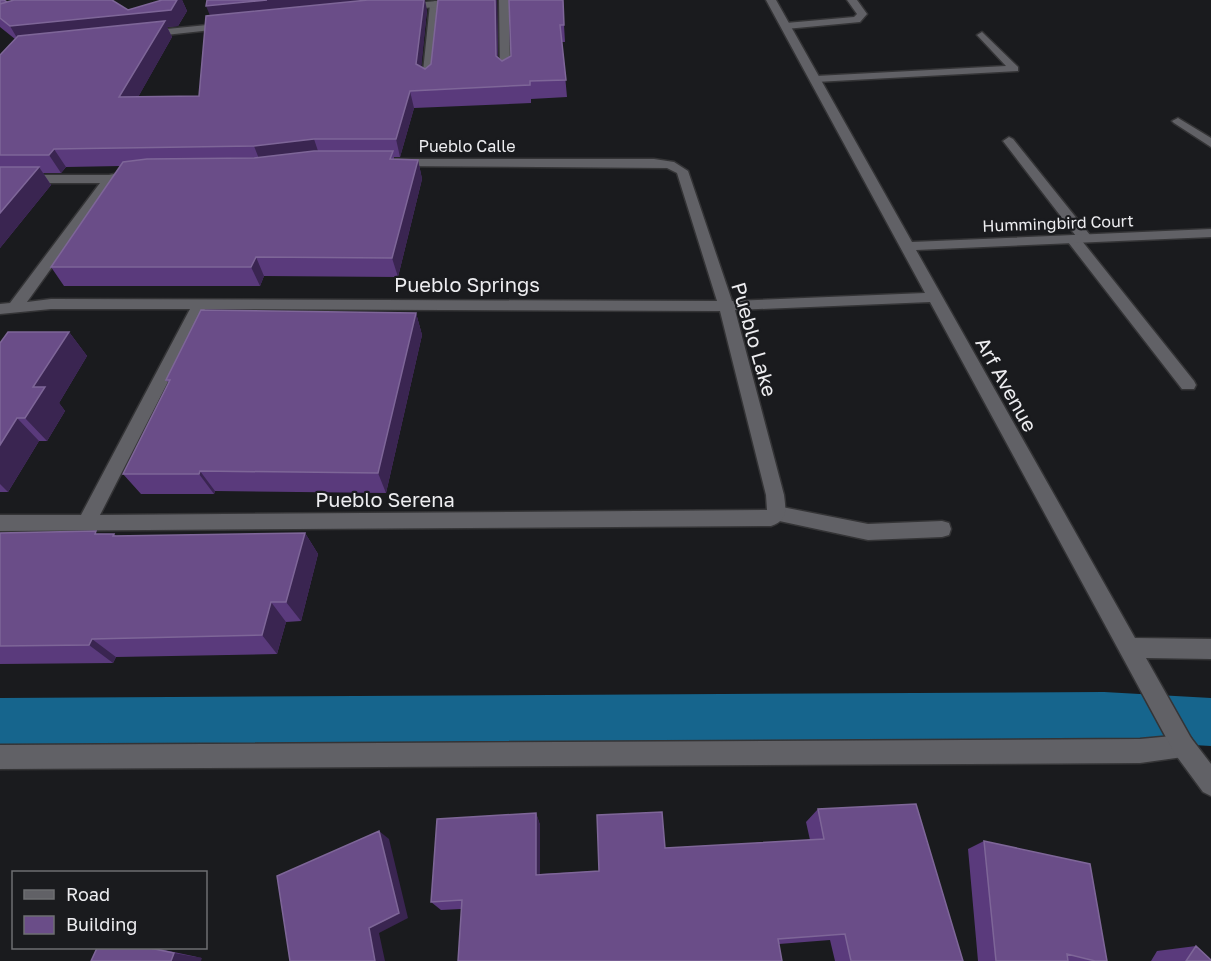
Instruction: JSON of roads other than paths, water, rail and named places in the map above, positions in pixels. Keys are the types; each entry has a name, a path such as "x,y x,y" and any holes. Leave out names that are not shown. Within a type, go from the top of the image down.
{"street":[{"path":"389,9 476,0"},
{"path":"504,0 505,73"},
{"name":"Arf Avenue","path":"771,0 1128,648 1183,746 1211,784"},
{"path":"852,0 862,14"},
{"path":"786,26 857,20 870,9 863,0"},
{"path":"427,81 435,4"},
{"path":"136,36 238,25"},
{"path":"816,79 1014,69 982,35"},
{"path":"1178,121 1211,143"},
{"path":"1010,141 1079,239 1188,385"},
{"name":"Pueblo Calle","path":"379,163 654,163 670,165 682,171"},
{"name":"Pueblo Lake","path":"682,171 726,306 775,495 774,516"},
{"path":"0,179 109,179 147,172"},
{"path":"8,308 109,179"},
{"name":"Hummingbird Court","path":"907,246 1211,233"},
{"name":"Pueblo Springs","path":"8,308 51,304 726,306 934,297"},
{"path":"86,523 200,305"},
{"name":"Pueblo Serena","path":"0,523 774,516 868,532 942,529"},
{"path":"1128,648 1211,649"},
{"path":"0,757 1140,751 1183,746"}],"waterway":[{"path":"0,722 1104,716 1211,722"}]}
